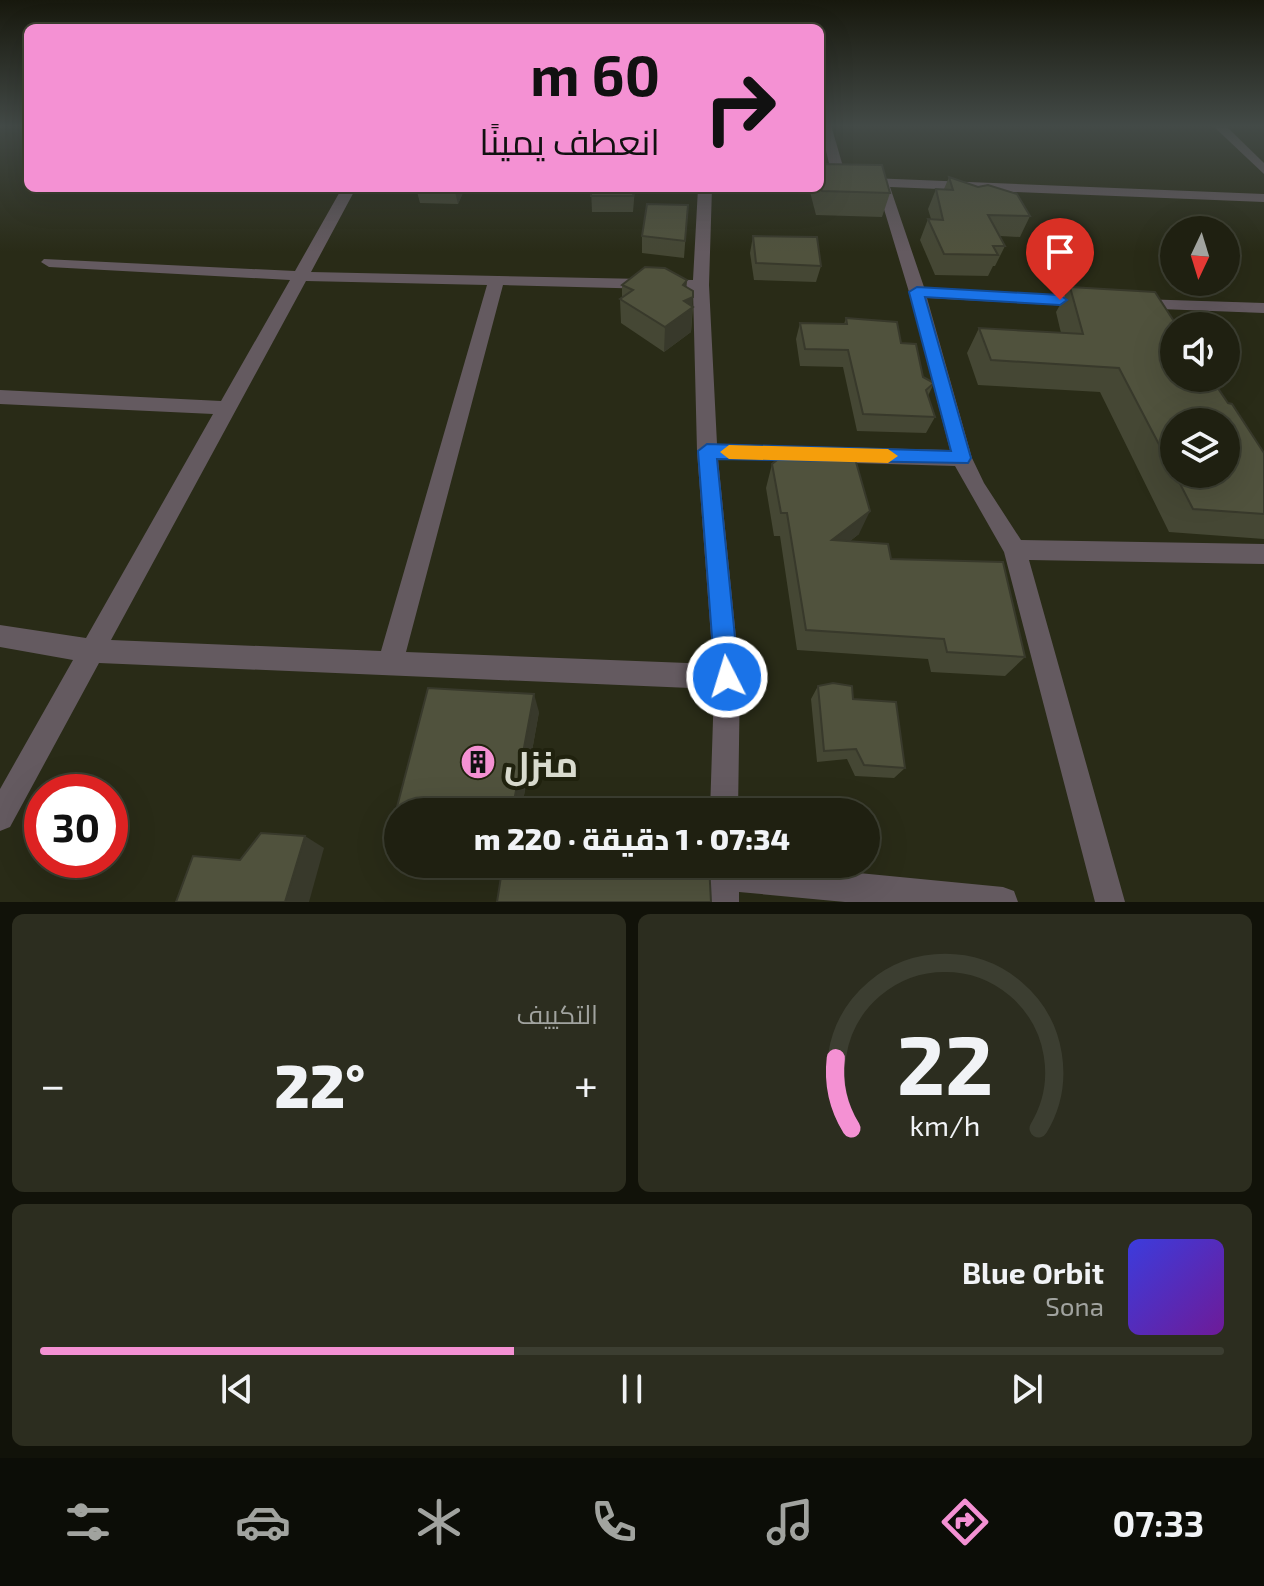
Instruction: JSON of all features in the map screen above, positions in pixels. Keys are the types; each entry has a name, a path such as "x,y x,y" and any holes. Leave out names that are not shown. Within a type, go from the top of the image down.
{"street":[{"path":"836,167 840,180"},
{"path":"824,180 1264,198"},
{"path":"882,182 917,292 962,458 1015,550 1110,902"},
{"path":"0,817 347,192"},
{"path":"705,192 701,285 707,451 727,677 724,798"},
{"path":"49,262 298,276 701,285"},
{"path":"390,663 496,280"},
{"path":"917,292 1098,302"},
{"path":"1129,304 1264,308"},
{"path":"1174,306 1177,312"},
{"path":"0,397 225,408"},
{"path":"707,451 962,458"},
{"path":"1015,550 1264,554"},
{"path":"0,636 91,651 727,677"},
{"path":"723,880 1003,902"}],"building":[{"path":"824,167 883,167 890,193 824,191"},
{"path":"949,177 978,187 988,185 1017,194 1030,216 988,215 1005,246 993,246 998,255 944,254 928,219 943,220 936,189 953,190"},
{"path":"591,192 634,192 633,196 591,196"},
{"path":"647,204 688,205 685,241 642,236"},
{"path":"753,236 817,237 821,266 756,263"},
{"path":"645,267 665,268 687,280 683,285 693,291 693,297 684,301 693,307 665,327 620,299 633,290 622,285"},
{"path":"1070,287 1155,292 1168,312 1160,312 1160,392 1221,392 1235,408 1160,408 1160,446 1119,368 991,360 979,328 1083,334"},
{"path":"846,318 897,322 901,343 916,344 923,377 934,383 926,390 935,417 863,414 848,350 805,349 800,323 847,324"},
{"path":"1240,416 1264,453 1264,514 1193,509 1182,488 1240,488"},
{"path":"854,455 870,511 832,540 888,544 891,559 1003,562 1025,657 947,652 944,639 806,630 787,513 781,513 772,464 781,457"},
{"path":"833,683 852,686 853,699 896,702 905,768 864,765 856,749 824,751 818,686"},
{"name":"منزل","path":"428,688 534,694 515,798 399,798"},
{"path":"261,833 305,836 285,902 176,902 193,856 240,860"},
{"path":"501,878 710,878 711,902 497,902"}],"slow traffic":[{"path":"729,452 888,456"}],"place":[{"name":"منزل","path":"478,762"}],"route":[{"path":"727,677 707,451 962,458 917,292 1060,300"}]}
